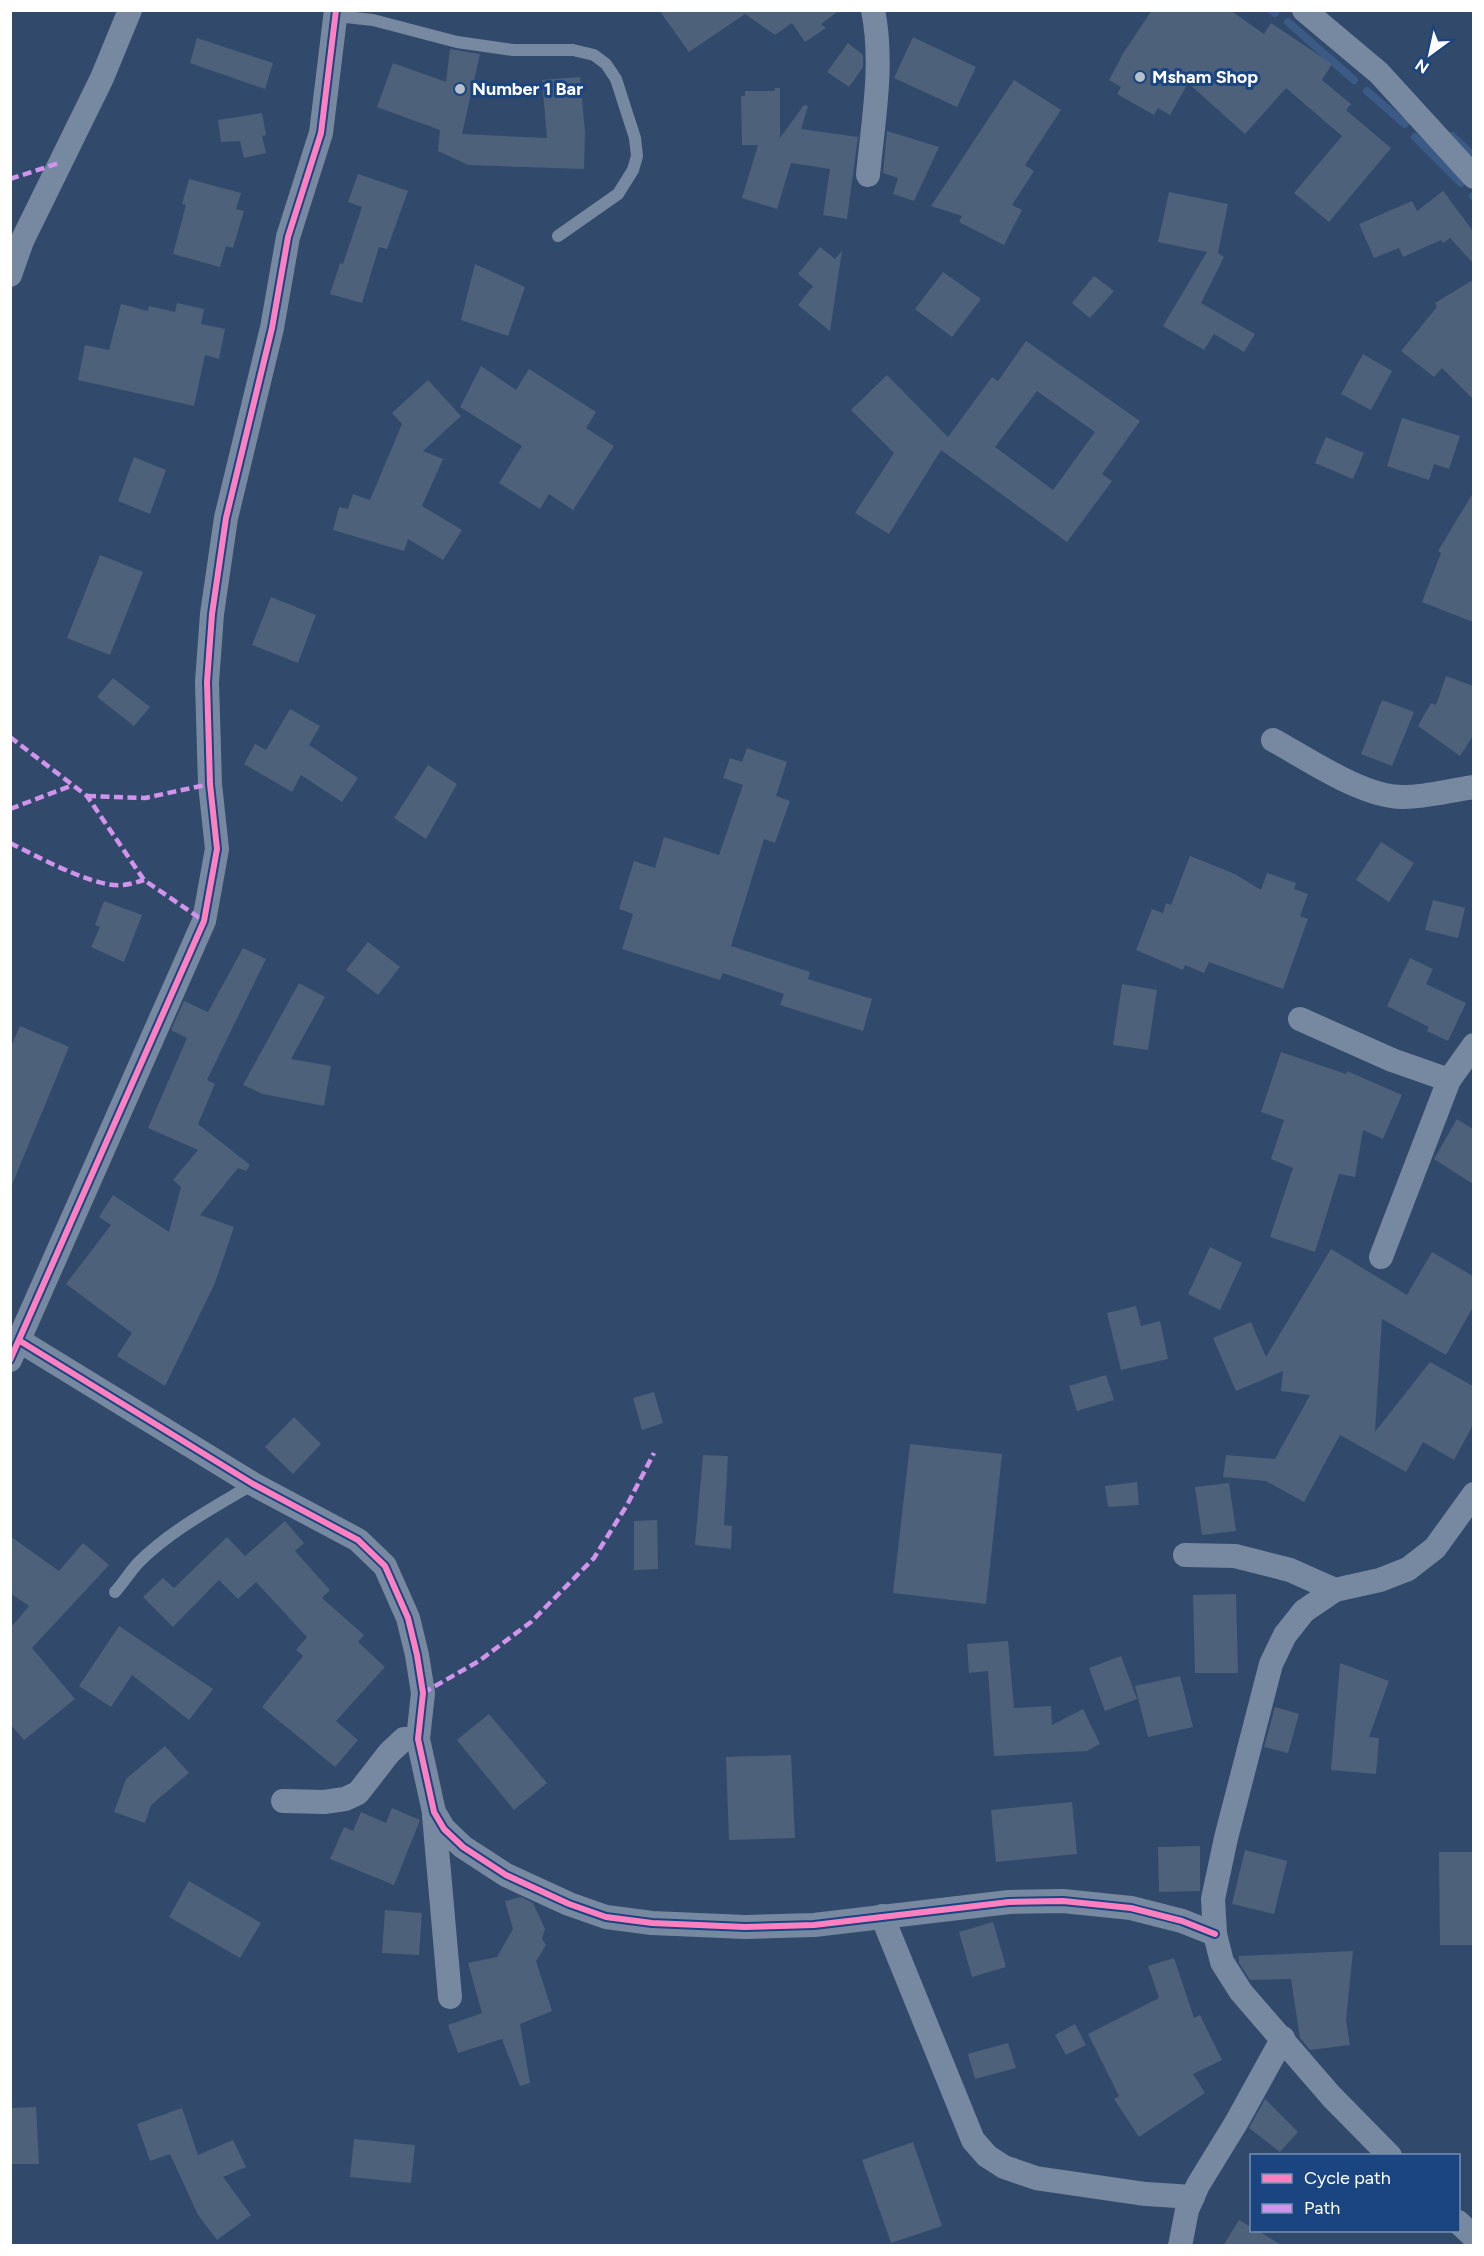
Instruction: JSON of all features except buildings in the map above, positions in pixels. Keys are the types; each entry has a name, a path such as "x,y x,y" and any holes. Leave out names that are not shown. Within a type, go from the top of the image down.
{"street":[{"path":"10,275 22,241 102,78 130,10"},
{"path":"868,175 877,76 878,35 873,10"},
{"path":"1304,10 1379,73 1473,177"},
{"path":"336,13 321,133 288,237 272,328 226,518 212,614 207,682 210,784 217,849 204,921 15,1351 358,1540 385,1566 408,1618 423,1693 418,1739 434,1812 450,1997"},
{"path":"1273,740 1351,783 1385,795 1404,797 1473,787"},
{"path":"1300,1019 1392,1060 1449,1080"},
{"path":"1381,1257 1449,1080 1473,1045"},
{"path":"1388,2154 1331,2096 1240,1992 1222,1962 1215,1934 1213,1899 1226,1838 1271,1664 1285,1635 1304,1611 1335,1590 1380,1580 1408,1569 1434,1548 1473,1494"},
{"path":"1185,1555 1235,1556 1290,1570 1335,1590"},
{"path":"283,1802 324,1803 345,1799 358,1793 389,1753 404,1739 418,1739"},
{"path":"434,1812 444,1829 463,1847 506,1875 569,1904 606,1917 652,1923 745,1927 814,1925 1009,1902 1063,1901 1131,1908 1182,1921 1215,1934"},
{"path":"882,1916 973,2140 987,2156 1004,2167 1036,2178 1146,2194 1193,2198"},
{"path":"1180,2246 1188,2210 1198,2185 1236,2123 1282,2038"},
{"path":"1460,2224 1473,2237"}],"lane":[{"path":"336,13 373,20 457,42 502,48 573,50 594,55 606,64 616,79 635,138 638,156 633,170 618,194 558,236"},
{"path":"115,1592 137,1564 162,1542 196,1517 253,1484"}],"waterway":[{"path":"1271,10 1275,13"},
{"path":"1288,22 1354,80"},
{"path":"1367,91 1405,124"},
{"path":"1452,136 1471,154"},
{"path":"1415,137 1461,183"}],"marked path":[{"path":"10,179 59,163"},
{"path":"10,737 87,796 144,880 204,921"},
{"path":"87,796 145,798 210,784"},
{"path":"10,809 73,785"},
{"path":"10,843 95,881 121,885 144,880"},
{"path":"423,1693 479,1661 531,1622 594,1558 627,1505 654,1453"}],"cycle path":[{"path":"10,1360 204,921 217,849 210,784 207,682 212,614 226,518 272,328 288,237 321,133 336,10"},
{"path":"20,1341 253,1484 358,1540 385,1566 408,1618 417,1655 423,1693 418,1739 434,1812 444,1829 463,1847 506,1875 569,1904 606,1917 652,1923 745,1927 814,1925 1009,1902 1063,1901 1131,1908 1182,1921 1215,1934"}],"place":[{"name":"Msham Shop","path":"1140,77"},
{"name":"Number 1 Bar","path":"460,89"}]}
